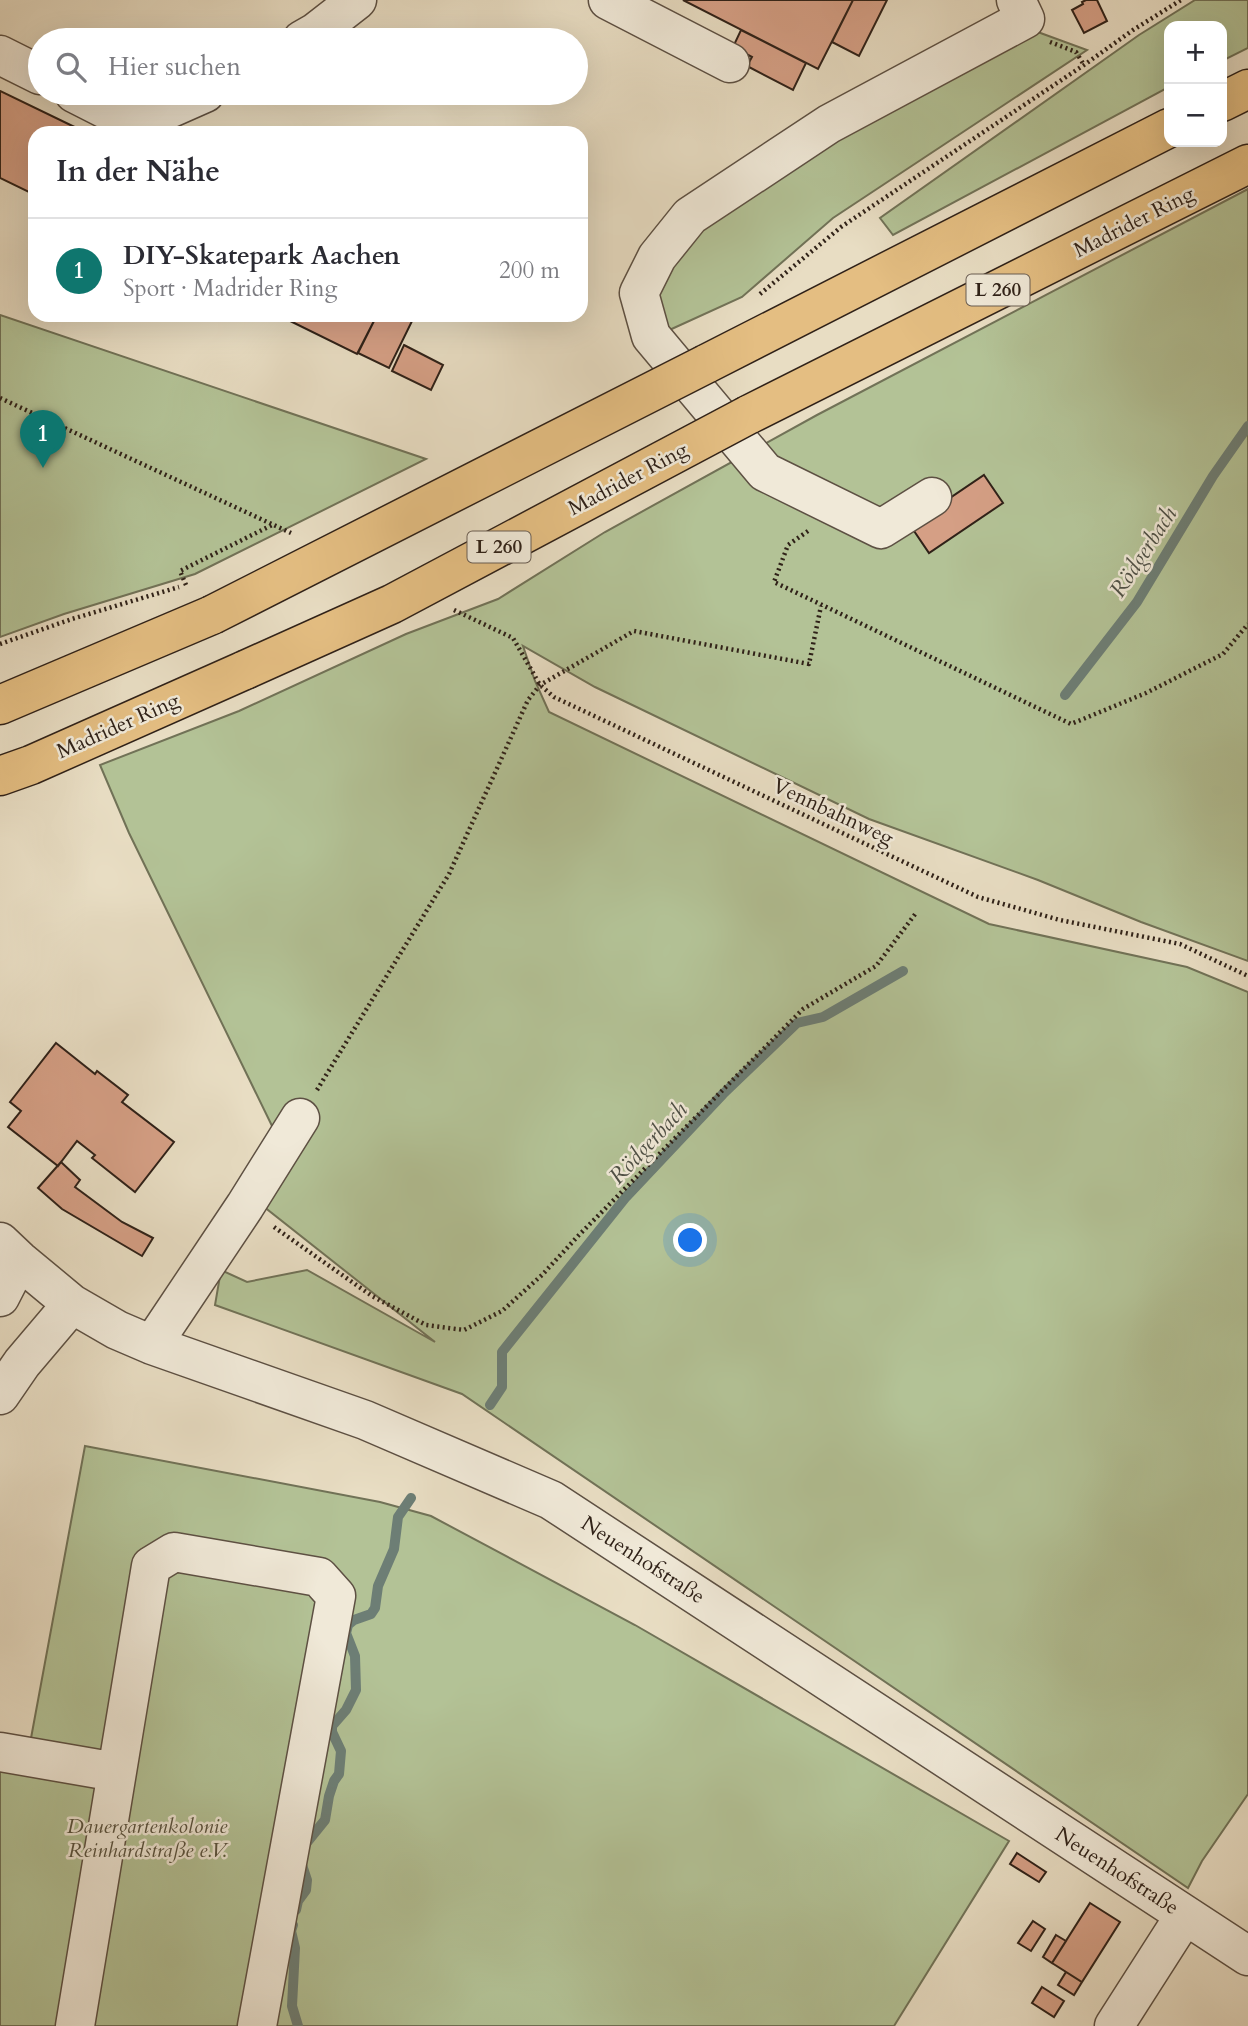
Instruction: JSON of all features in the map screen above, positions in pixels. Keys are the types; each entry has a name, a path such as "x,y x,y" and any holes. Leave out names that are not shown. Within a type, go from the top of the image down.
{"main road":[{"path":"1227,100 1248,89"},
{"path":"0,705 212,615 1164,131"},
{"name":"Madrider Ring","path":"0,776 32,765 392,604 748,415 1248,164"}],"street":[{"path":"321,28 357,0"},
{"path":"608,0 730,63"},
{"path":"932,497 881,529 765,472 651,336 639,292 657,257 690,216 829,124 1025,19 1016,0"},
{"path":"0,55 28,69"},
{"path":"98,105 135,124 178,105"},
{"path":"152,1345 300,1118"},
{"path":"0,1297 10,1251"},
{"name":"Neuenhofstraße","path":"10,1251 72,1304 117,1330 152,1345 365,1420 551,1500 1248,1956"},
{"path":"0,1395 22,1363 72,1304"},
{"path":"75,2026 151,1566 174,1552 319,1577 336,1596 257,2026"},
{"path":"0,1752 116,1772"},
{"path":"1114,2026 1185,1915"}],"path":[{"path":"759,295 841,227 1181,0"},
{"path":"1046,41 1076,52 1084,65"},
{"path":"0,398 222,501"},
{"path":"0,644 189,584 180,571 273,525"},
{"path":"814,528 788,545 774,582 821,607 1071,724 1146,692 1223,654 1248,624"},
{"path":"300,1118 449,874 528,700 540,685 634,631 808,664 821,607"},
{"name":"Vennbahnweg","path":"513,638 540,685 554,697 978,897 1060,920 1180,944 1248,976"},
{"path":"245,1206 372,1296 426,1325 464,1330 502,1311 542,1275 803,1009 876,966 916,913"}],"green space":[{"path":"1195,0 1248,0 1248,48 1227,58 1227,21 1164,21 1164,90 893,235 880,218 1139,35"},
{"path":"1035,31 1087,50 833,218 742,297 665,332 654,293 705,224 845,135"},
{"path":"1248,189 1248,961 1141,922 1038,880 869,819 595,687 523,646 549,712 989,924 1187,967 1248,992 1248,1794 1202,1861 1188,1888 462,1394 215,1305 221,1270 247,1282 307,1270 435,1342 263,1206 274,1130 129,833 100,765 239,711 406,634 498,599 605,532 817,415"},
{"path":"0,315 426,459 195,574 64,614 0,637"},
{"name":"Dauergartenkolonie Reinhardstraße e.V.","path":"85,1446 380,1502 431,1516 635,1625 1009,1841 894,2026 0,2026 0,1744 29,1749"}],"building":[{"path":"683,0 853,0 818,69"},
{"path":"853,0 887,0 859,56 832,42"},
{"path":"1086,0 1097,0 1107,21 1084,33 1072,10"},
{"path":"741,30 806,63 793,90 747,66 752,57 733,47"},
{"path":"0,91 72,126 28,126 28,192 0,178"},
{"path":"292,322 373,322 357,354"},
{"path":"374,322 412,322 389,368 358,353"},
{"path":"404,345 443,365 431,390 392,371"},
{"path":"984,475 1003,503 929,553 910,525"},
{"path":"56,1043 95,1074 97,1071 128,1095 122,1102 174,1142 135,1192 92,1158 95,1155 77,1141 58,1166 8,1127 21,1111 10,1102"},
{"path":"61,1162 80,1180 75,1187 122,1222 153,1238 142,1256 62,1209 38,1188"},
{"path":"1017,1853 1046,1872 1039,1882 1010,1864"},
{"path":"1090,1903 1120,1922 1082,1982 1052,1963"},
{"path":"1033,1921 1045,1929 1031,1951 1018,1943"},
{"path":"1056,1935 1066,1941 1052,1963 1043,1957"},
{"path":"1066,1972 1082,1982 1074,1995 1058,1985"},
{"path":"1042,1987 1064,2001 1054,2017 1032,2003"}],"waterway":[{"name":"Rödgerbach","path":"1065,695 1137,602 1213,476 1248,426"},
{"name":"Rödgerbach","path":"490,1405 502,1387 502,1352 626,1197 723,1094 797,1023 823,1017 903,971"},
{"name":"Rödgerbach","path":"296,1910 298,1901 306,1890 307,1880 301,1862 304,1846 325,1820 329,1796 339,1774 341,1751 332,1726 346,1710 356,1690 355,1656 346,1633 348,1625 371,1614 375,1608 378,1586 394,1549 398,1517 411,1498"},
{"name":"Rödgerbach","path":"293,1925 291,1931 295,1948 292,2006 298,2026"}],"place":[{"name":"DIY-Skatepark Aachen","path":"43,468"}]}
